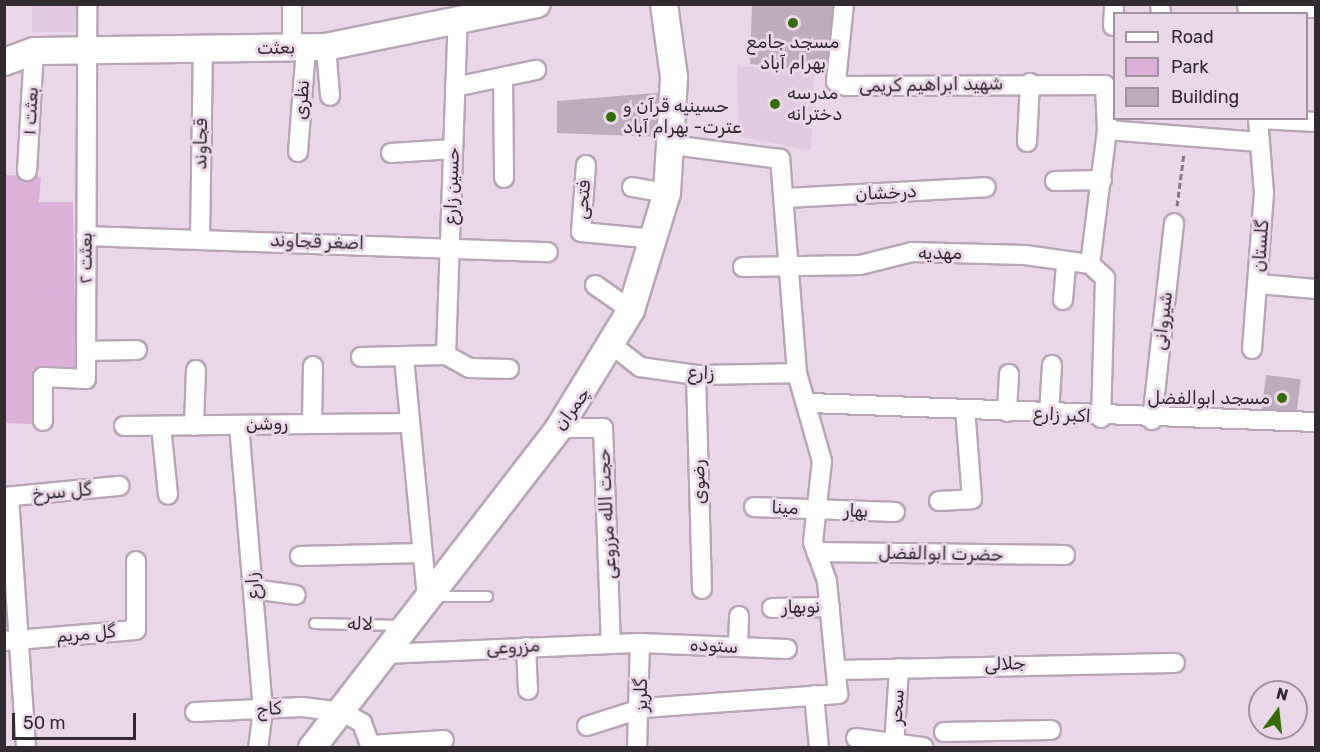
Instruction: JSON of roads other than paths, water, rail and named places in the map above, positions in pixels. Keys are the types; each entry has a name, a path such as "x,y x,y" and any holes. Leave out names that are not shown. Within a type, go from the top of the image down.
{"street":[{"name":"بعثت ۲","path":"43,421 43,377 86,379 85,50 87,4"},
{"path":"292,4 330,96"},
{"name":"بعثت","path":"17,58 85,50 308,47 458,17 537,4"},
{"name":"چمران","path":"312,747 344,712 428,596 559,428 612,345 631,310 656,239 667,193 672,145 674,77 664,4"},
{"name":"شهید ابراهیم کریمی","path":"844,4 836,82 846,86 1105,84 1107,130"},
{"path":"1247,8 1316,8"},
{"name":"حسین زارع","path":"446,356 458,17"},
{"name":"نظری","path":"298,152 308,47"},
{"name":"قجاوند","path":"200,239 203,49"},
{"name":"بعثت ۱","path":"17,58 27,171"},
{"path":"455,87 536,70"},
{"path":"503,77 504,178"},
{"path":"1027,142 1030,83"},
{"name":"گلستان","path":"1252,349 1264,192 1258,120"},
{"path":"1277,120 1316,122"},
{"path":"1101,417 1105,278 1090,264 1107,130 1260,142"},
{"path":"587,726 643,708 838,694 830,607 816,552 822,462 809,404 797,373 786,198 780,159 672,145"},
{"path":"391,153 453,149"},
{"name":"فتحی","path":"585,165 581,232 656,239"},
{"path":"1055,181 1102,180"},
{"path":"632,186 667,193"},
{"name":"درخشان","path":"786,198 986,187"},
{"name":"شیروانی","path":"1152,420 1174,223"},
{"name":"اصغر قجاوند","path":"86,236 549,252"},
{"name":"مهدیه","path":"743,267 860,265 912,252 1025,255 1066,263 1090,264"},
{"path":"1063,300 1066,263"},
{"path":"1258,284 1316,289"},
{"path":"595,285 631,310"},
{"name":"زارع","path":"612,345 640,368 696,375 797,373"},
{"path":"86,351 137,350"},
{"path":"362,357 446,356 469,368 509,369"},
{"path":"404,358 428,596"},
{"path":"1049,414 1052,365"},
{"path":"312,424 313,366"},
{"path":"194,426 196,370"},
{"path":"1007,412 1010,374"},
{"name":"رضوی","path":"696,375 702,589"},
{"name":"اکبر زارع","path":"809,404 965,409 1152,420 1316,422"},
{"path":"939,501 972,499 965,409"},
{"name":"روشن","path":"124,426 410,423"},
{"name":"زارع","path":"239,425 262,709 258,747"},
{"path":"161,426 168,495"},
{"name":"حجت الله مزروعی","path":"559,428 603,428 611,644"},
{"name":"گل سرخ","path":"7,497 119,486"},
{"path":"7,497 12,641 26,747"},
{"name":"مینا","path":"754,507 817,510"},
{"name":"بهار","path":"817,510 895,512"},
{"name":"حضرت ابوالفضل","path":"816,552 1065,555"},
{"path":"300,556 422,553"},
{"name":"گل مریم","path":"12,641 136,630 136,561"},
{"path":"253,589 297,595"},
{"name":"نوبهار","path":"772,608 830,607"},
{"path":"738,616 738,647"},
{"name":"مزروعی","path":"385,654 640,643"},
{"name":"ستوده","path":"640,643 787,649"},
{"name":"گلریز","path":"638,747 643,708 640,643"},
{"path":"526,647 528,690"},
{"name":"جلالی","path":"836,670 1175,663"},
{"name":"سحر","path":"894,746 899,668"},
{"path":"814,695 819,747"},
{"name":"کاج","path":"195,712 262,709 344,712"},
{"path":"344,712 362,723 371,746 444,740"},
{"path":"944,732 1011,739 1051,730"},
{"path":"856,738 894,746 923,747"}],"lane":[{"path":"428,596 488,596"},
{"name":"لاله","path":"314,624 407,625"}],"place":[{"name":"مسجد جامع بهرام آباد","path":"793,23"},
{"name":"مدرسه دخترانه","path":"775,104"},
{"name":"حسینیه قرآن و عترت- بهرام آباد","path":"611,117"},
{"name":"مسجد ابوالفضل","path":"1282,398"}]}
